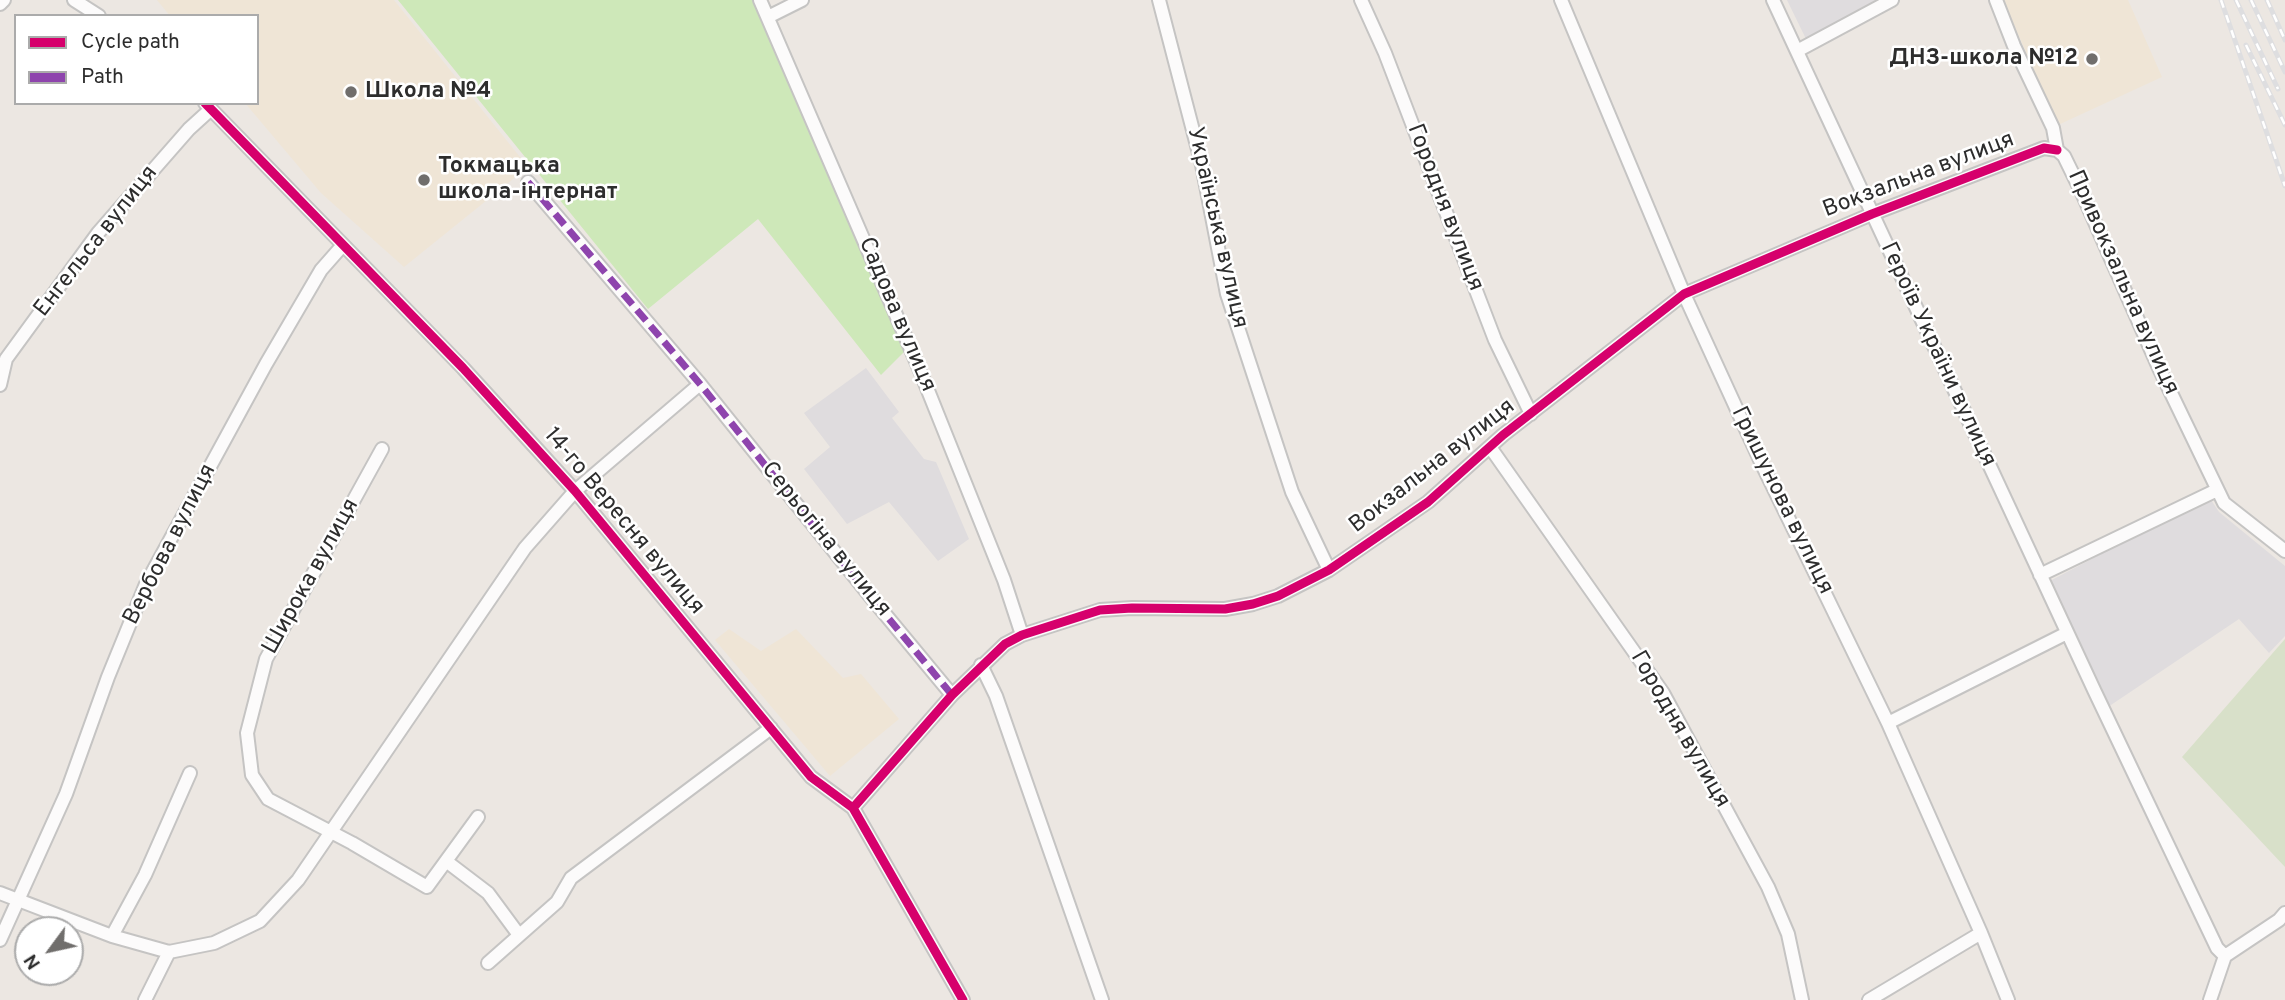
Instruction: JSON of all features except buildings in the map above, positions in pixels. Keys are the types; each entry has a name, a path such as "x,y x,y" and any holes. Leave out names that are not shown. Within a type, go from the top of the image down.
{"street":[{"path":"0,4 4,0"},
{"path":"76,0 96,14"},
{"name":"Садова вулиця","path":"760,0 919,368 1004,580 1022,635"},
{"path":"768,17 802,0"},
{"name":"Українська вулиця","path":"1159,0 1202,165 1227,294 1292,492 1329,570"},
{"name":"Городня вулиця","path":"1361,0 1385,53 1495,340 1531,414"},
{"name":"Гришунова вулиця","path":"1561,0 1684,294 1760,460 1888,723 2008,1000"},
{"name":"Героїв України вулиця","path":"1773,0 2067,633 2211,936 2225,956"},
{"path":"1797,51 1892,0"},
{"name":"Привокзальна вулиця","path":"1996,0 2014,46 2053,128 2057,150 2064,156 2083,195 2217,490 2224,503 2285,551"},
{"name":"14-го Вересня вулиця","path":"208,106 463,368 575,491 811,776 853,808 964,1000"},
{"name":"Енгельса вулиця","path":"0,385 6,359 98,233 208,106"},
{"name":"Вокзальна вулиця","path":"853,808 952,695 1005,644 1022,635 1100,610 1225,609 1278,596 1329,570 1427,502 1490,447 1684,294 1872,214 2044,148 2057,150"},
{"name":"Серьогіна вулиця","path":"528,182 700,384 952,695"},
{"name":"Вербова вулиця","path":"0,940 66,794 108,677 146,584 321,270 344,245"},
{"path":"0,893 112,936 169,952 214,943 260,921 298,880 525,548 575,491 700,384"},
{"name":"Городня вулиця","path":"1490,447 1663,693 1768,887 1788,934 1802,1000"},
{"name":"Широка вулиця","path":"382,449 266,659 247,733 252,775 268,799 331,831 427,887 478,817"},
{"path":"2040,575 2217,490"},
{"path":"1888,723 2067,633"},
{"path":"981,665 996,696 1102,1000"},
{"path":"488,963 557,902 571,878 771,727"},
{"path":"112,936 145,875 190,773"},
{"path":"446,860 488,894 519,935"},
{"path":"2210,1000 2225,956 2279,920 2285,912"},
{"path":"1869,1000 1981,933"},
{"path":"145,1000 169,952"}],"shaded area":[{"path":"157,0 394,0 528,167 404,267 321,193 247,105 259,105 259,14 168,14"},
{"path":"1787,0 1882,0 1807,41"},
{"name":"ДНЗ-школа №12","path":"2003,0 2128,0 2162,77 2058,125"},
{"path":"866,368 899,412 892,418 924,459 936,462 969,539 938,561 889,502 847,524 804,469 830,447 804,413"},
{"path":"2209,497 2219,512 2285,566 2285,636 2269,653 2239,619 2105,709 2048,582"},
{"path":"729,629 761,651 796,629 843,678 861,674 899,719 830,776 715,640"}],"green space":[{"path":"398,0 753,0 905,351 881,375 758,219 648,309"},
{"path":"2285,639 2285,867 2182,757"}],"railway":[{"path":"2221,0 2285,186"},
{"path":"2236,0 2278,89"},
{"path":"2251,0 2285,72"},
{"path":"2267,0 2285,40"},
{"path":"2246,45 2285,125"}],"marked path":[{"path":"528,182 700,384 952,695"}],"cycle path":[{"path":"207,105 463,368 575,491 811,777 853,808 963,1000"},
{"path":"853,808 952,695 1005,644 1022,635 1100,610 1225,609 1278,596 1329,570 1428,502 1503,435 1684,294 1872,214 2044,148 2057,150"}],"place":[{"name":"ДНЗ-школа №12","path":"2092,59"},
{"name":"Школа №4","path":"351,92"},
{"name":"Токмацька школа-інтернат","path":"424,180"}]}
